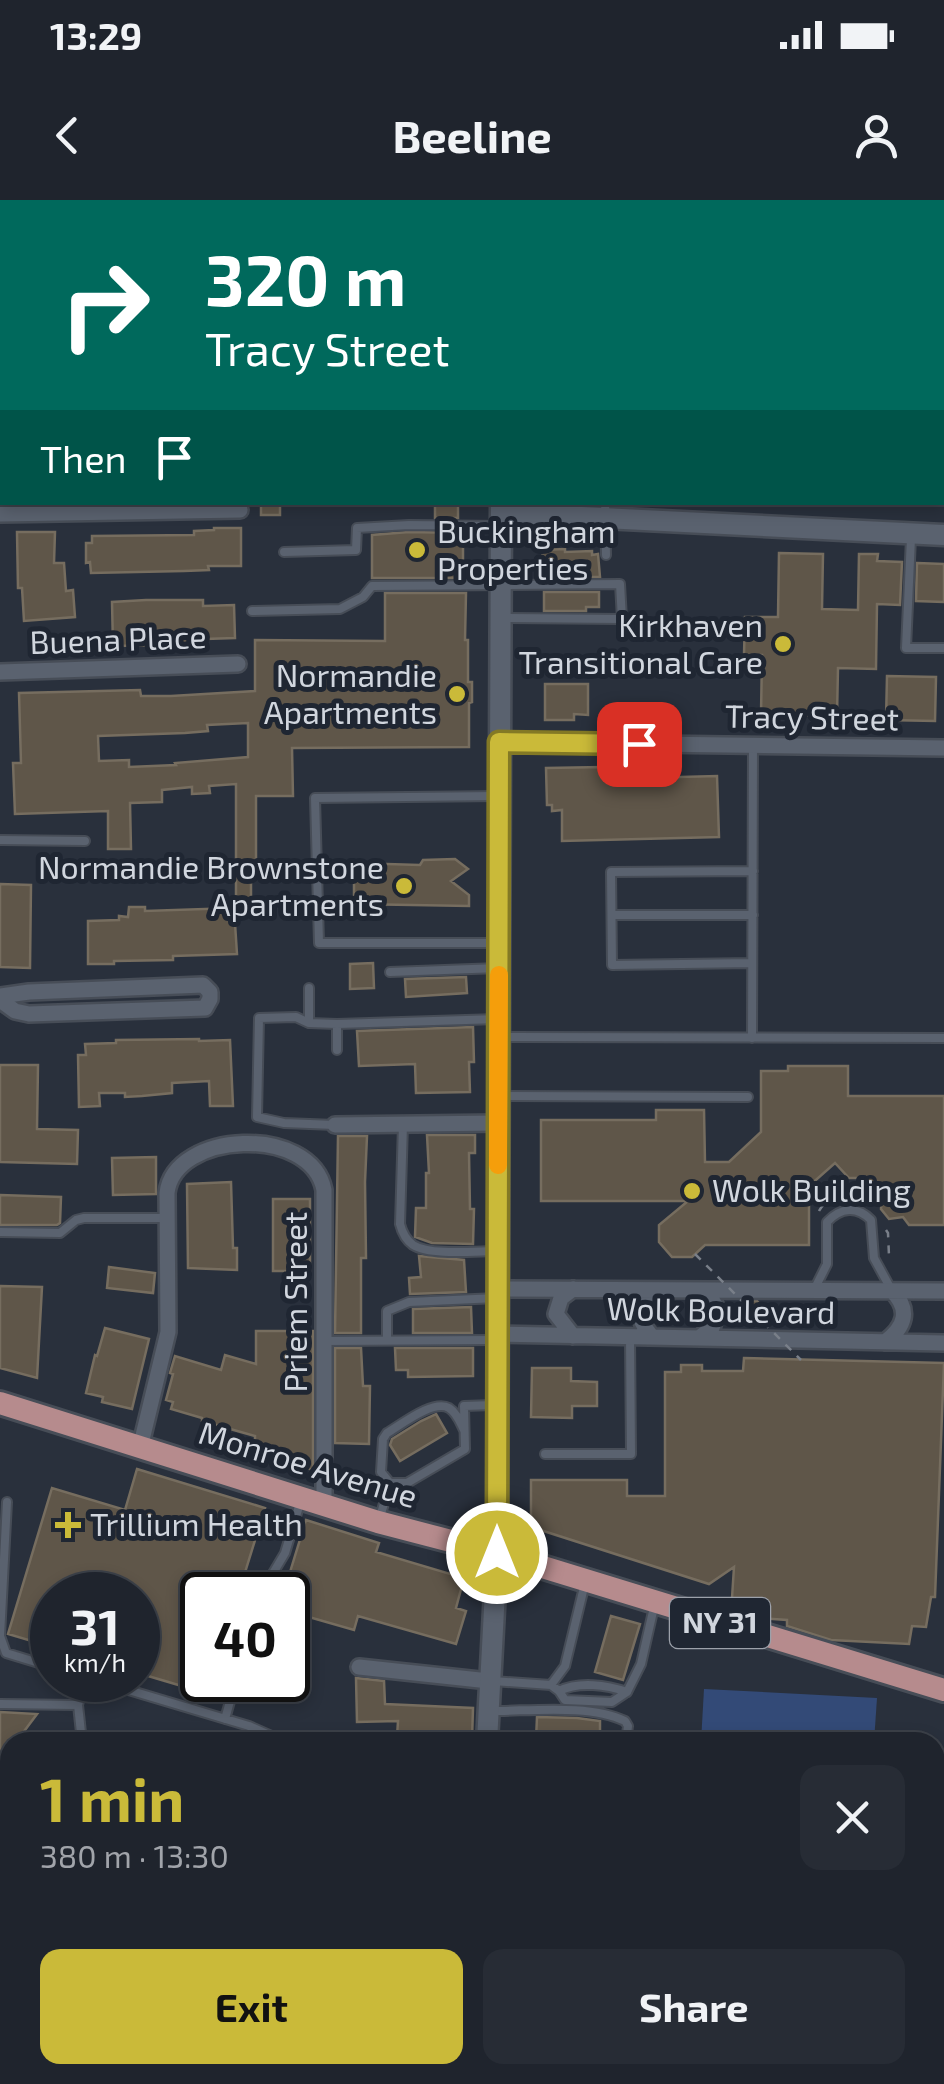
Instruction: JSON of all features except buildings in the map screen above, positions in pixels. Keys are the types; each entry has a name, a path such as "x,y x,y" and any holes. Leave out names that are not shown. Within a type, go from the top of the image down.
{"main road":[{"name":"Monroe Avenue","path":"0,1403 312,1502 497,1553 944,1690"}],"street":[{"path":"0,514 240,510"},
{"path":"487,1732 497,1553 501,514 662,512 944,535"},
{"name":"Buena Place","path":"0,672 238,664"},
{"name":"Tracy Street","path":"499,742 938,748"},
{"path":"203,985 210,992 205,1008 114,1012 29,1014 14,1010 0,998 203,985"},
{"path":"114,988 114,1012"},
{"path":"335,1125 498,1124"},
{"name":"Priem Street","path":"168,1218 168,1184 179,1167 220,1148 254,1144 284,1148 312,1164 322,1180 324,1340 312,1502"},
{"path":"140,1448 168,1332 168,1218"},
{"path":"573,1290 561,1298 556,1314 574,1336"},
{"name":"Wolk Boulevard","path":"498,1294 573,1290 944,1291"},
{"path":"652,1338 638,1310 640,1302 654,1290"},
{"path":"699,1338 712,1328 718,1310 706,1290"},
{"path":"884,1342 895,1334 904,1314 892,1290"},
{"name":"Wolk Boulevard","path":"498,1337 944,1343"},
{"path":"359,1667 489,1681"}],"lane":[{"path":"605,510 606,555"},
{"path":"284,552 356,550 357,528 501,514"},
{"path":"911,533 906,648 944,648"},
{"path":"252,611 340,609 363,597 372,586 620,584 622,619 500,618"},
{"path":"752,1038 753,745"},
{"path":"499,796 314,798 319,943 499,943"},
{"path":"0,840 85,841"},
{"path":"752,963 612,965 611,872 753,871"},
{"path":"612,916 753,916"},
{"path":"390,972 499,968"},
{"path":"309,988 309,1023"},
{"path":"335,1125 284,1123 258,1117 259,1018 752,1038 944,1038"},
{"path":"337,1024 338,1050"},
{"path":"498,1096 748,1097"},
{"path":"403,1124 403,1234 414,1246 428,1250 498,1252"},
{"path":"814,1290 827,1264 826,1222 847,1209 862,1211 871,1220 874,1258 892,1290"},
{"path":"0,1232 60,1233 84,1218 168,1218"},
{"path":"387,1339 386,1311 409,1302 498,1294"},
{"path":"324,1340 415,1342 498,1337"},
{"path":"546,1454 631,1454 630,1337"},
{"path":"464,1430 448,1407 430,1408 387,1433 380,1472 390,1483 407,1483 465,1450 464,1406 498,1405"},
{"path":"378,1522 390,1483"},
{"path":"8,1502 0,1636 6,1653 30,1660"},
{"path":"274,1572 312,1502"},
{"path":"555,1688 565,1666 585,1582"},
{"path":"555,1688 565,1700 612,1702 627,1692 641,1664 655,1603"},
{"path":"489,1681 555,1688 610,1686 627,1692"},
{"path":"160,1700 262,1732"},
{"path":"79,1702 81,1732"},
{"path":"225,1719 230,1702"},
{"path":"0,1704 78,1705"},
{"path":"488,1710 563,1710 611,1716 621,1718 628,1726 627,1732"}],"path":[{"path":"816,1218 829,1200 848,1198"},
{"path":"878,1222 888,1233 889,1256"},
{"path":"696,1254 801,1360"},
{"path":"792,1297 792,1326"}],"shaded area":[{"path":"704,1689 877,1698 875,1732 702,1732"}],"slow traffic":[{"path":"498,1165 499,975"}],"place":[{"name":"Buckingham Properties","path":"417,550"},
{"name":"Kirkhaven Transitional Care","path":"783,644"},
{"name":"Normandie Apartments","path":"457,694"},
{"name":"Normandie Brownstone Apartments","path":"404,886"},
{"name":"Wolk Building","path":"692,1191"},
{"name":"Trillium Health","path":"68,1525"}],"route":[{"path":"497,1553 499,742 639,744"}]}
